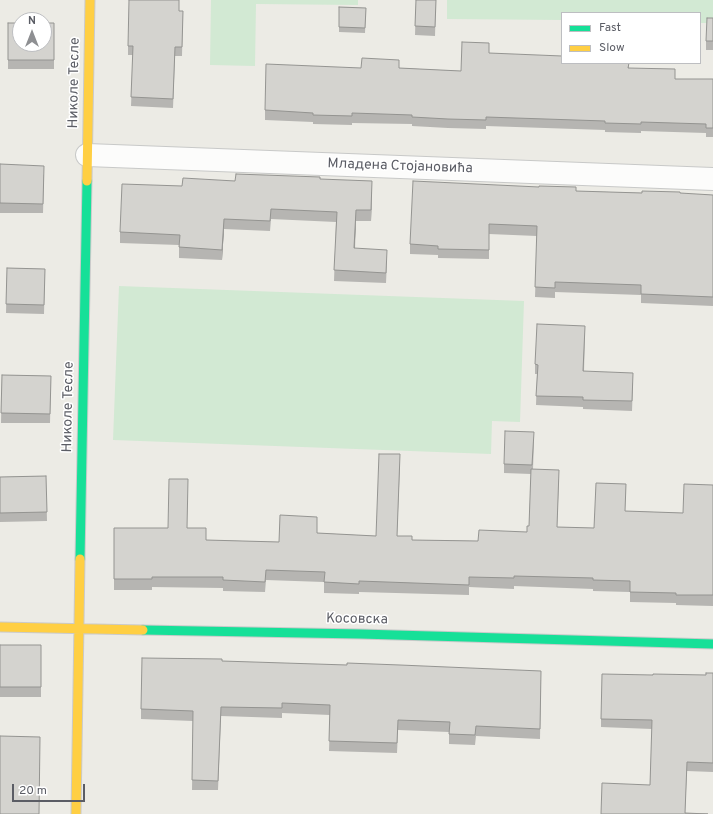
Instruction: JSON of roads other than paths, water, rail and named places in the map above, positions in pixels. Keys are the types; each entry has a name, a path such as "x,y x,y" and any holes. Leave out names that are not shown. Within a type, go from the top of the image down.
{"street":[{"name":"Николе Тесле","path":"76,814 90,0"},
{"name":"Младена Стојановића","path":"87,155 713,179"},
{"name":"Косовска","path":"0,627 367,634 713,644"}]}
